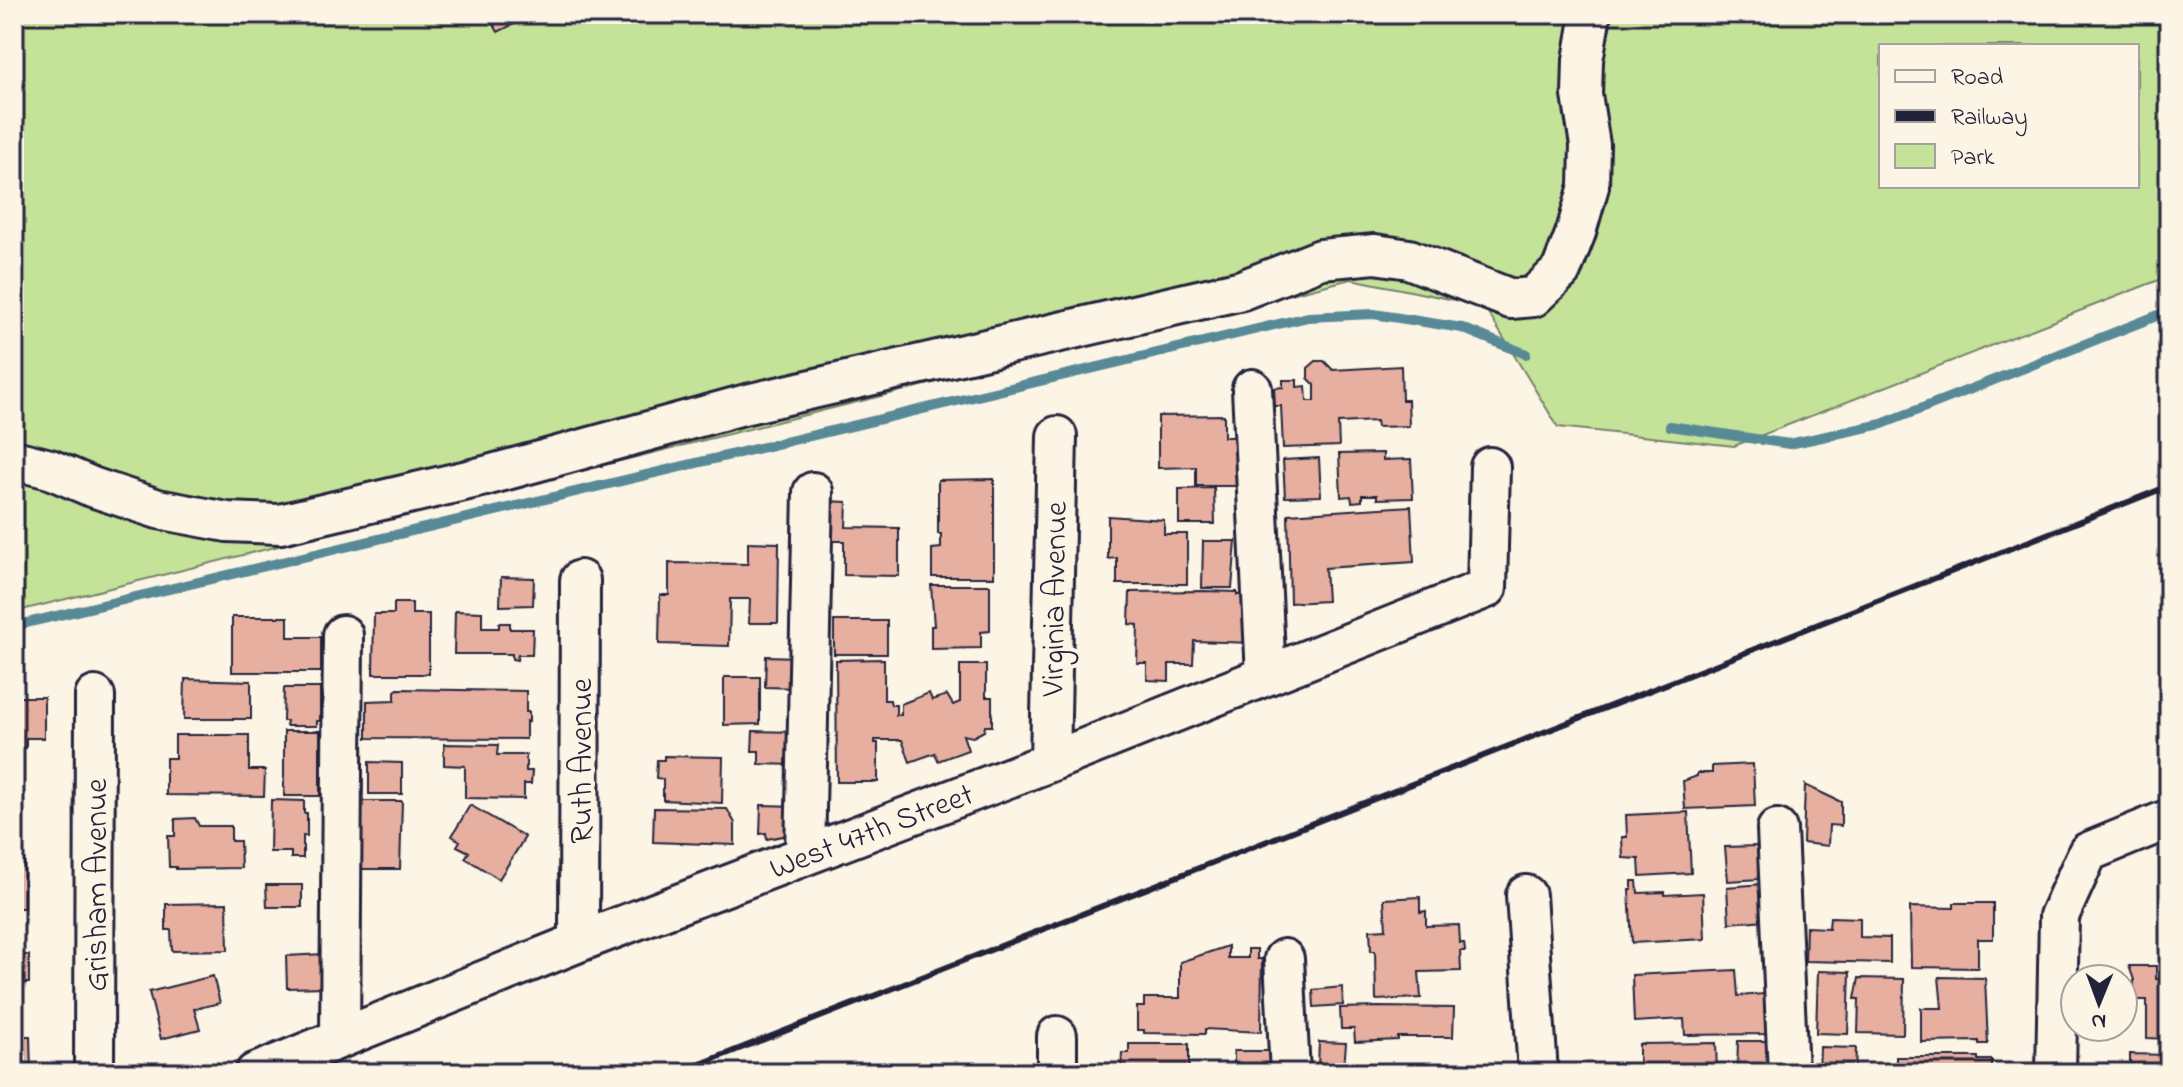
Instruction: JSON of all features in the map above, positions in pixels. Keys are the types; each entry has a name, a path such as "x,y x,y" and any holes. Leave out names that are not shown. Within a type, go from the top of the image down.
{"street":[{"path":"14,460 50,469 158,509 227,522 280,524 485,476 743,405 1242,290 1321,259 1375,254 1409,259 1511,299 1533,297 1561,271 1589,186 1590,145 1582,95 1583,60 1591,14"},
{"path":"1252,389 1266,676"},
{"name":"Virginia Avenue","path":"1050,762 1057,436"},
{"name":"West 47th Street","path":"255,1073 579,942 1050,762 1487,588 1490,467"},
{"path":"805,854 813,492"},
{"name":"Ruth Avenue","path":"579,942 580,580"},
{"path":"340,1038 343,635"},
{"name":"Grisham Avenue","path":"94,1073 95,696"},
{"path":"2056,1073 2059,916 2088,852 2169,819"},
{"path":"1777,829 1788,1073"},
{"path":"1526,895 1538,1073"},
{"path":"1284,959 1290,1073"}],"green space":[{"path":"14,14 2169,14 2169,276 1734,446 1558,427 1484,306 1351,279 14,612"}],"building":[{"path":"488,14 534,14 498,32"},
{"path":"1316,361 1324,361 1333,370 1401,366 1402,400 1408,400 1409,426 1377,427 1376,421 1338,423 1339,446 1283,448 1281,406 1275,406 1274,388 1283,387 1283,380 1297,380 1297,387 1306,386 1307,401 1315,401 1315,385 1308,378 1308,368"},
{"path":"1224,415 1224,437 1235,437 1234,430 1243,429 1244,486 1196,486 1196,467 1158,468 1158,416"},
{"path":"1383,453 1383,460 1411,459 1413,498 1377,499 1377,495 1362,495 1362,501 1352,502 1351,496 1341,497 1339,454"},
{"path":"1319,458 1321,496 1285,497 1283,460"},
{"path":"994,479 994,577 932,577 932,549 941,548 938,480"},
{"path":"1214,488 1215,524 1179,524 1179,489"},
{"path":"825,501 847,502 846,527 899,528 899,576 844,575 844,541 825,541"},
{"path":"1411,506 1414,562 1325,568 1327,601 1290,603 1288,514"},
{"path":"1108,516 1164,520 1164,534 1187,534 1187,584 1117,584 1117,558 1108,559"},
{"path":"1203,541 1236,541 1232,588 1202,588"},
{"path":"748,542 779,543 778,623 749,623 750,599 730,599 729,646 659,644 660,595 669,595 669,563 748,564"},
{"path":"501,577 534,578 533,605 500,606"},
{"path":"931,585 990,585 990,631 981,632 981,648 931,649 931,626 934,626"},
{"path":"1204,591 1244,595 1252,643 1194,641 1193,664 1169,664 1169,681 1147,680 1147,663 1137,663 1138,625 1129,624 1130,592"},
{"path":"394,603 412,603 412,614 429,614 429,674 373,674 374,614 394,614"},
{"path":"455,611 482,612 482,628 499,628 499,623 510,623 510,629 533,629 532,655 518,655 517,660 512,659 512,654 454,654"},
{"path":"232,617 288,617 288,637 321,637 321,672 232,672"},
{"path":"834,621 887,621 887,654 834,654"},
{"path":"766,656 798,657 798,688 765,687"},
{"path":"884,659 884,700 896,705 896,715 901,715 901,704 929,693 932,700 947,695 953,705 960,702 960,665 986,665 986,697 992,697 992,726 985,726 984,731 973,737 963,735 968,750 938,761 935,753 910,762 902,740 875,740 878,743 878,782 837,782 836,660"},
{"path":"724,677 760,677 760,724 724,725"},
{"path":"185,679 251,681 251,719 184,719"},
{"path":"284,688 320,688 320,721 317,721 317,726 286,726 287,721 283,721"},
{"path":"398,689 526,691 529,722 526,721 526,739 367,738 367,701 395,700"},
{"path":"15,697 44,697 44,738 26,738 26,748 14,748"},
{"path":"284,731 320,731 320,796 284,796"},
{"path":"753,731 796,732 795,765 759,764 759,751 752,751"},
{"path":"175,735 249,735 249,770 265,770 264,796 166,795 166,758 175,758"},
{"path":"444,744 498,745 497,755 526,755 526,771 532,771 531,784 524,784 524,799 465,798 465,766 444,765"},
{"path":"664,756 723,757 722,803 663,800 663,779 656,778 657,760 664,760"},
{"path":"369,762 402,763 402,794 369,794"},
{"path":"1753,764 1755,806 1685,809 1683,781 1697,776 1697,773 1712,773 1712,766"},
{"path":"1805,785 1841,802 1841,826 1829,825 1828,846 1803,843"},
{"path":"271,800 304,801 307,836 303,836 303,858 291,858 291,852 270,852"},
{"path":"359,801 402,801 400,869 360,869"},
{"path":"470,805 525,837 499,879 465,858 469,852 457,846 460,841 452,836"},
{"path":"761,805 797,806 796,819 785,824 788,835 767,839 766,833 760,834"},
{"path":"654,808 727,809 735,823 735,845 653,842"},
{"path":"1688,812 1691,873 1640,876 1639,859 1623,858 1622,837 1627,837 1626,815"},
{"path":"195,818 199,826 231,826 231,841 240,841 241,868 169,867 168,836 175,836 175,819"},
{"path":"1758,846 1760,879 1728,881 1725,847"},
{"path":"14,860 24,860 24,908 14,908"},
{"path":"1632,881 1637,881 1638,893 1703,893 1705,939 1632,943 1629,890 1632,890"},
{"path":"1763,884 1766,920 1729,923 1727,887"},
{"path":"266,885 302,885 302,907 267,907"},
{"path":"1420,897 1420,912 1426,911 1426,926 1459,925 1460,943 1464,943 1465,951 1460,951 1461,971 1419,972 1421,998 1376,1000 1375,951 1371,951 1370,930 1386,929 1384,899"},
{"path":"227,903 228,950 172,951 171,930 166,930 166,904"},
{"path":"1954,903 1993,903 1993,939 1978,939 1978,968 1911,967 1910,907 1954,908"},
{"path":"1830,917 1860,918 1860,937 1890,938 1890,963 1805,961 1806,927 1829,928"},
{"path":"1228,946 1228,958 1248,958 1248,949 1257,949 1257,959 1262,959 1261,1032 1205,1029 1205,1034 1144,1033 1144,1030 1137,1030 1137,1007 1144,1007 1144,998 1180,998 1180,962"},
{"path":"324,954 325,987 287,988 286,956"},
{"path":"14,955 29,955 29,983 23,983 23,1019 14,1018"},
{"path":"2139,966 2156,966 2156,979 2169,979 2169,1039 2147,1038 2147,1000 2139,1000"},
{"path":"1736,970 1738,996 1764,994 1766,1034 1685,1035 1684,1019 1634,1022 1632,975"},
{"path":"1818,971 1850,972 1848,1034 1816,1033"},
{"path":"213,976 220,1003 194,1009 200,1029 161,1039 149,992"},
{"path":"1939,977 1985,978 1988,1044 1979,1044 1979,1041 1921,1042 1921,1008 1942,1008"},
{"path":"1859,978 1904,979 1903,1034 1858,1033 1859,999 1855,999"},
{"path":"1342,987 1343,1005 1314,1007 1313,990"},
{"path":"1340,1008 1454,1008 1453,1037 1398,1037 1398,1040 1355,1042 1354,1029 1341,1029"},
{"path":"14,1036 30,1036 31,1073 14,1073"},
{"path":"1738,1041 1773,1041 1774,1073 1737,1073"},
{"path":"1319,1042 1346,1043 1344,1068 1318,1067"},
{"path":"1716,1043 1717,1073 1634,1073 1639,1071 1639,1044"},
{"path":"1129,1044 1189,1044 1189,1073 1121,1073 1122,1053 1129,1053"},
{"path":"1820,1047 1856,1048 1855,1073 1819,1073"},
{"path":"2166,1050 2169,1051 2169,1073 2130,1073 2130,1054 2166,1055"},
{"path":"1234,1051 1272,1051 1272,1073 1234,1073"},
{"path":"1896,1057 1978,1057 1978,1060 1992,1060 1992,1073 1896,1073"},
{"path":"955,1064 989,1064 989,1073 955,1073"},
{"path":"1405,1065 1430,1065 1430,1073 1405,1073"}],"waterway":[{"path":"1670,426 1789,444 1882,424 2169,311"},
{"path":"14,626 1308,317 1374,314 1462,328 1526,354"}],"railway":[{"path":"678,1073 2169,486"}]}
